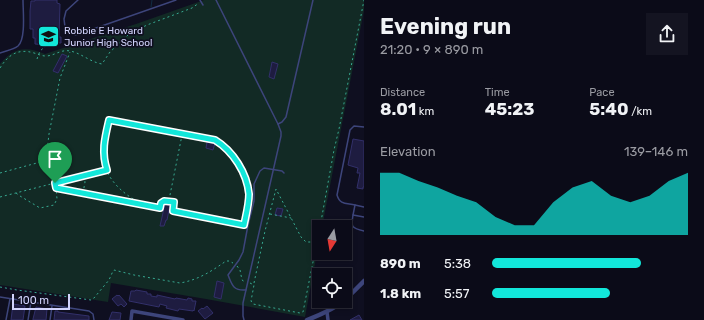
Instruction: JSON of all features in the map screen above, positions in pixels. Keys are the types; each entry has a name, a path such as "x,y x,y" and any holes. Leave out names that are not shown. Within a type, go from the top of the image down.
{"street":[{"path":"352,292 364,281"},
{"path":"307,320 335,308"},
{"path":"131,320 132,311 183,320"},
{"path":"327,312 328,320"}],"lane":[{"path":"0,53 17,46 21,42 23,35 23,0"},
{"path":"78,0 66,11 64,20 65,27 69,32 76,35 176,0"},
{"path":"200,0 203,5"},
{"path":"216,0 281,132 274,170 247,282 243,303 244,320"},
{"path":"278,124 286,117 313,0"},
{"path":"364,127 354,126 350,130 337,195 339,200 342,202 364,207"},
{"path":"246,290 241,291 232,286 228,275 243,252 254,201 254,184 260,171 264,168 282,171 284,173"},
{"path":"355,205 352,227 364,231"},
{"path":"353,215 364,217"},
{"path":"0,297 89,311 94,315 94,320"},
{"path":"6,320 10,299"},
{"path":"28,320 31,302"},
{"path":"50,320 52,306"}],"path":[{"path":"321,220 364,0"},
{"path":"0,68 4,61 18,52 28,52 46,56 71,51 102,64 110,52 137,30 192,8 201,2"},
{"path":"37,59 40,51 48,44 49,36"},
{"path":"16,193 40,208 54,205 57,199 55,183 48,160 47,151 60,78 71,51"},
{"path":"142,204 121,190 107,170 103,158 103,150 109,120 215,140 221,144 234,158 243,173 248,187 249,202 244,225"},
{"path":"168,201 182,134"},
{"path":"0,173 48,160"},
{"path":"0,198 107,170"},
{"path":"83,193 85,182 84,176"},
{"path":"56,188 160,208 161,203 164,201 174,202 173,211 248,225"},
{"path":"312,242 303,240 276,189 265,231 254,285 251,301 253,304 302,313 313,260"},
{"path":"270,214 291,218"},
{"path":"0,287 91,300 109,280 112,271 114,270 180,283 188,282 209,273 226,261 229,261 240,270 242,280 254,285"}],"green space":[{"path":"204,0 364,0 364,10 323,220 312,220 312,260 316,260 314,268 312,268 312,280 305,317 111,283 108,302 0,285 0,64 5,58 15,51 26,49 45,54"}],"building":[{"path":"57,0 57,3 60,4 59,37 61,37 61,43 47,42 47,45 35,44 33,29 30,29 30,11 31,1"},
{"path":"62,54 67,56 58,73 53,71"},
{"path":"272,62 278,64 274,79 269,77"},
{"path":"353,139 364,141 363,189 357,188 360,173 357,173 358,168 348,165"},
{"path":"207,142 215,143 213,150 206,148"},
{"path":"165,204 170,205 167,220 164,226 160,226"},
{"path":"277,208 283,209 281,216 275,215"},
{"path":"217,281 224,283 221,299 214,297"},
{"path":"136,290 147,292 147,294 151,294 151,296 157,297 157,295 175,299 192,299 192,301 196,301 194,311 179,309 178,311 166,308 167,306 160,304 159,307 129,301 131,291"},
{"path":"119,295 127,304 124,307 121,304 118,306 112,299"},
{"path":"13,304 25,306 23,320 11,320"},
{"path":"207,306 213,313 205,319 198,311"},
{"path":"36,307 47,309 46,320 33,320"},
{"path":"55,311 89,316 89,320 54,320"},
{"path":"112,312 121,313 120,320 109,320"},
{"path":"359,315 362,320 350,320"}],"waterway":[{"path":"151,7 152,0"}],"place":[{"name":"Robbie E Howard Junior High School","path":"49,36"}],"route":[{"path":"109,120 215,140 221,144 234,158 240,167 246,179 249,202 244,225 173,211 174,202 164,201 161,203 160,208 56,188 55,183 107,170 103,158 103,150 109,120"}]}
